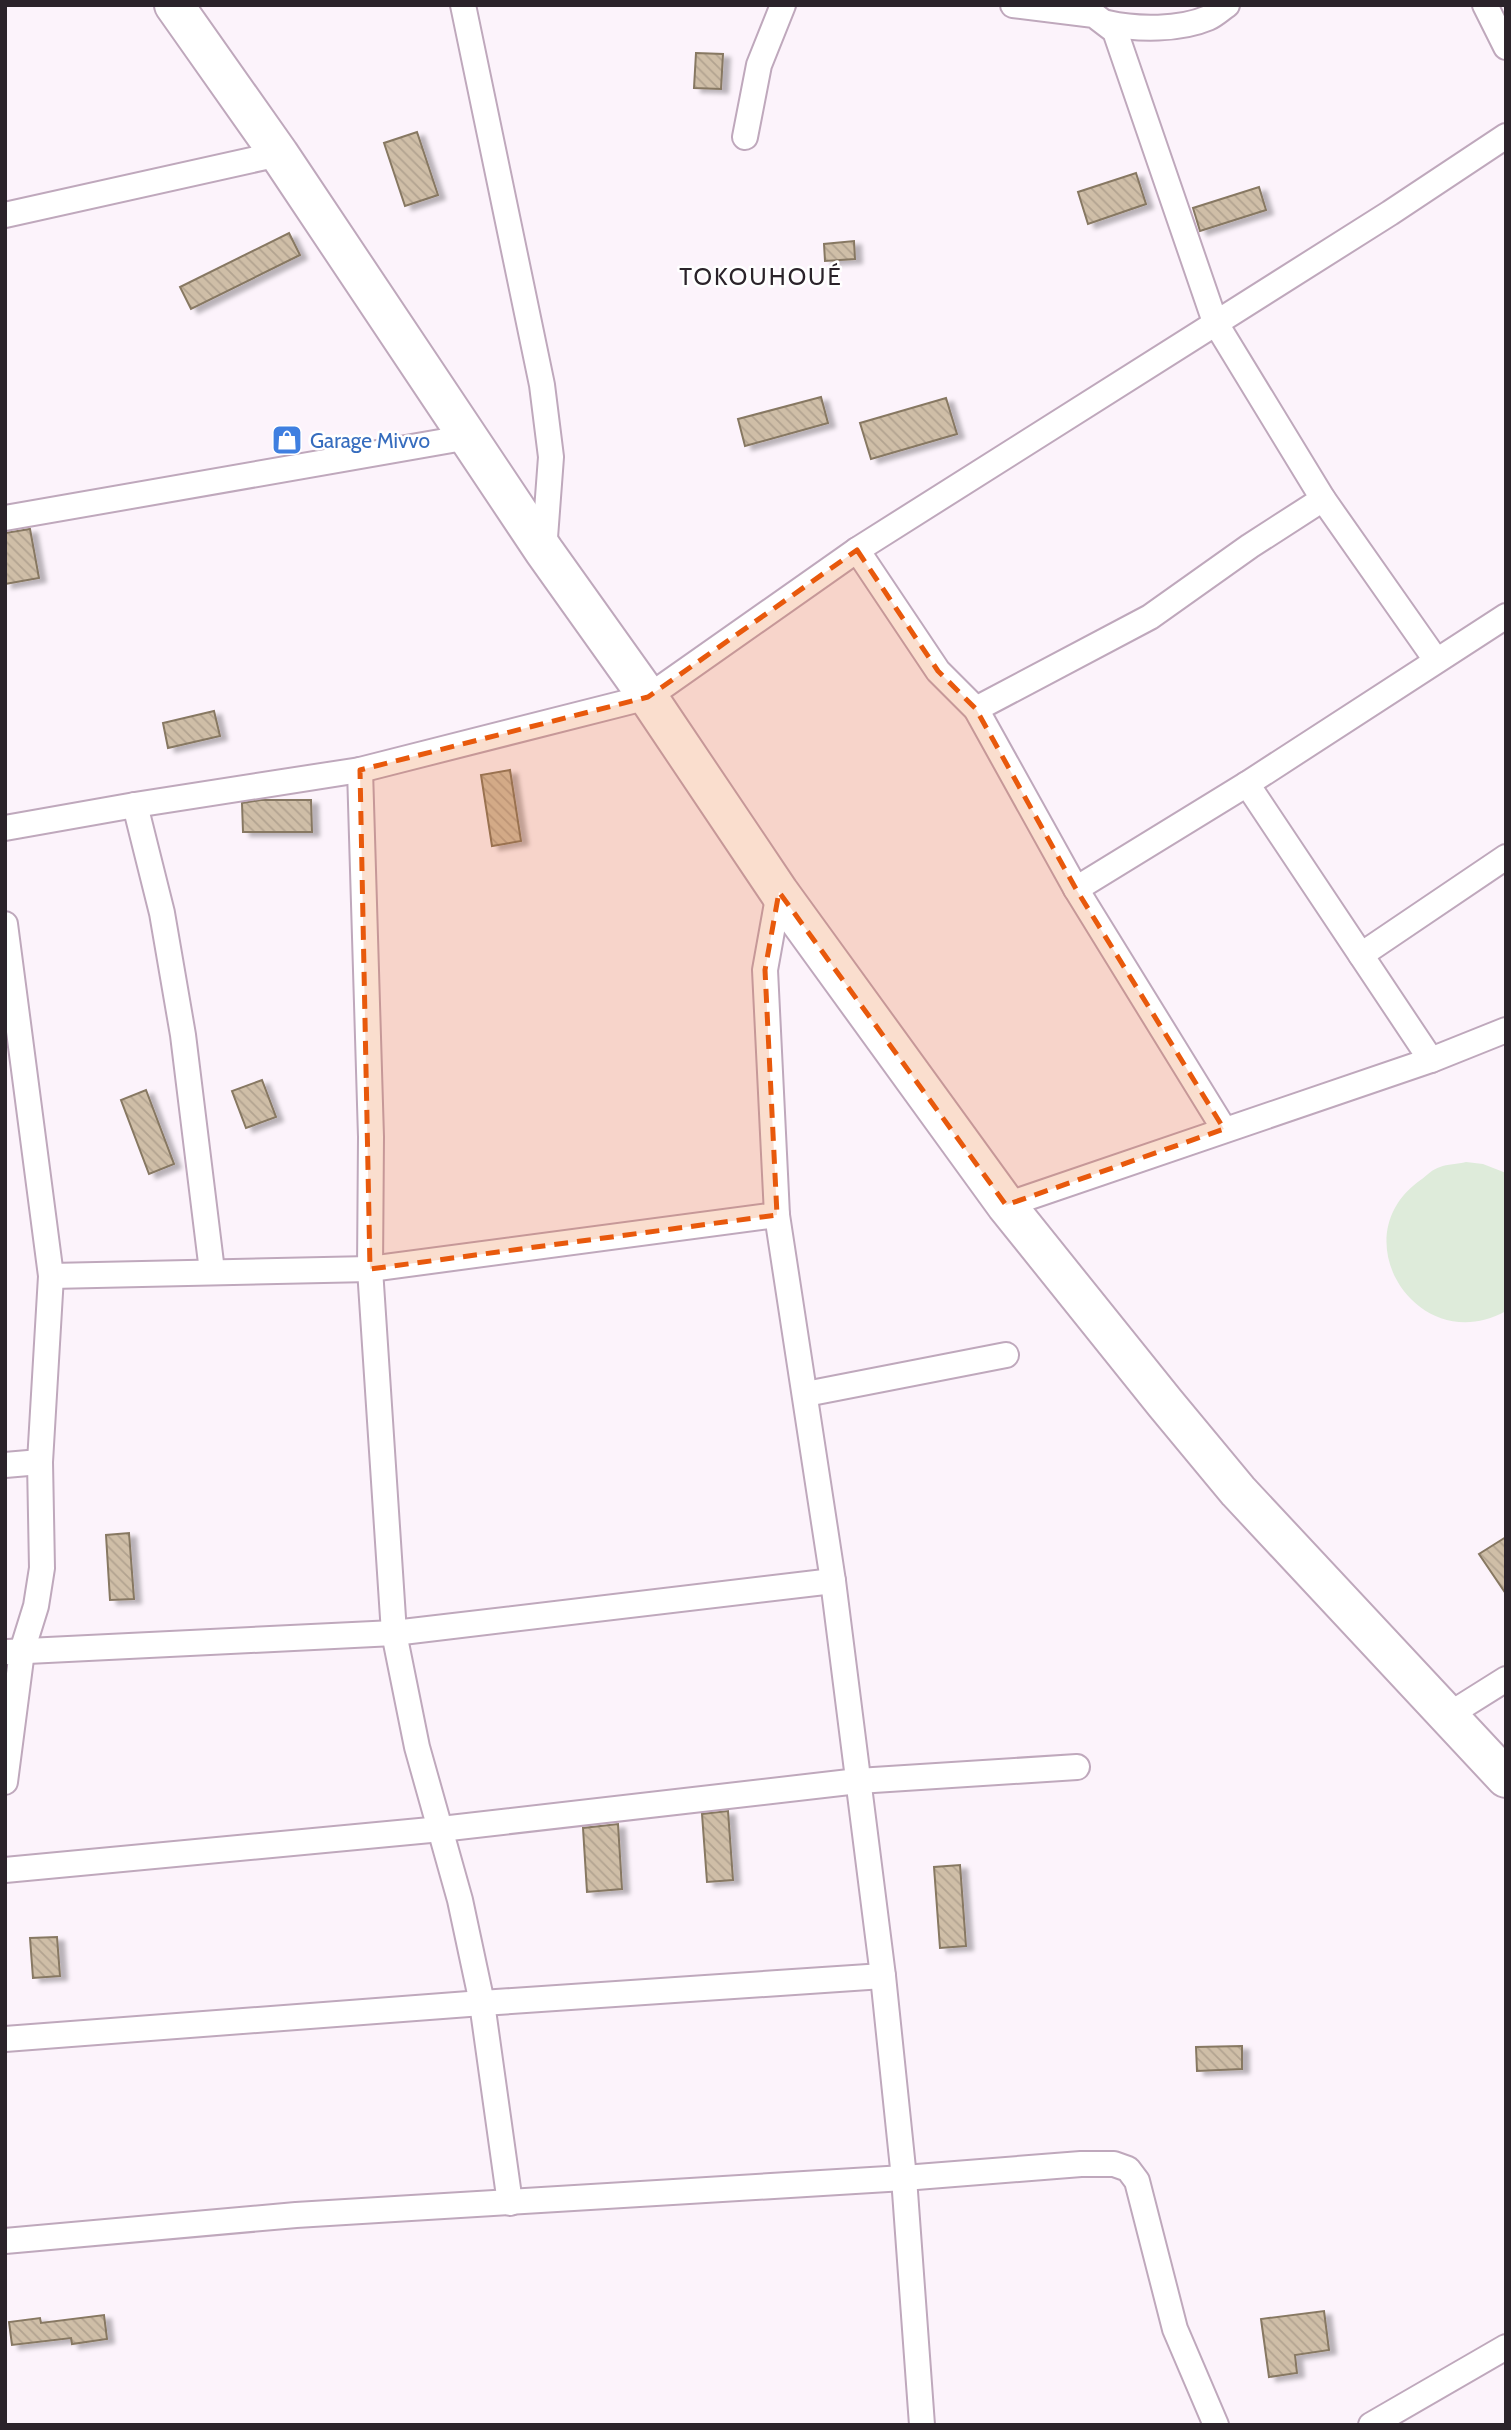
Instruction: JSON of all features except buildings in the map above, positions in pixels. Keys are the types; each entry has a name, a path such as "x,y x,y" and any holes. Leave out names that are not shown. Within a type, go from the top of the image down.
{"main road":[{"path":"174,5 279,154 544,551 648,697 779,892 1006,1205 1238,1491 1506,1778"}],"street":[{"path":"463,5 542,384 551,457 544,551"},
{"path":"745,137 759,65 783,5"},
{"path":"1013,5 1094,15 1115,31 1215,322 1323,499 1436,660"},
{"path":"1107,23 1128,28 1171,26 1208,18 1227,5"},
{"path":"1485,5 1506,47"},
{"path":"5,828 360,770 648,697 857,550 1390,213 1506,136"},
{"path":"5,215 279,154"},
{"path":"5,518 469,437"},
{"path":"976,709 1150,617 1250,546 1323,499"},
{"path":"857,550 938,671 976,709 1076,889 1224,1129"},
{"path":"1076,889 1247,784 1506,616"},
{"path":"360,770 371,1137 370,1269 394,1633 418,1747 460,1900 482,2003 510,2203"},
{"path":"1247,784 1431,1060"},
{"path":"135,805 162,913 183,1035 212,1271"},
{"path":"1361,955 1506,857"},
{"path":"779,892 765,970 777,1214 833,1581 883,1976 904,2178 922,2425"},
{"path":"5,924 51,1276 40,1462 42,1567 36,1606 13,1652 5,1782"},
{"path":"1006,1205 1431,1060 1506,1030"},
{"path":"51,1276 370,1269 777,1214"},
{"path":"806,1394 1006,1355"},
{"path":"5,1465 40,1462"},
{"path":"13,1652 394,1633 833,1581"},
{"path":"1447,1716 1506,1679"},
{"path":"5,1870 442,1829 858,1781 1077,1767"},
{"path":"5,2039 883,1976"},
{"path":"5,2241 296,2215 1114,2164 1128,2169 1136,2180 1175,2329 1216,2425"},
{"path":"1371,2425 1506,2347"}],"highlighted area":[{"path":"857,550 938,671 976,709 1076,889 1224,1129 1006,1205 779,892 765,970 777,1215 370,1269 360,770 648,697"}],"green space":[{"path":"1466,1162 1483,1164 1506,1173 1506,1311 1474,1322 1444,1319 1419,1306 1400,1285 1388,1259 1387,1231 1398,1203 1435,1169"}],"place":[{"name":"Garage Mivvo","path":"287,440"}],"district":[{"name":"TOKOUHOUÉ","path":"761,276"}]}
